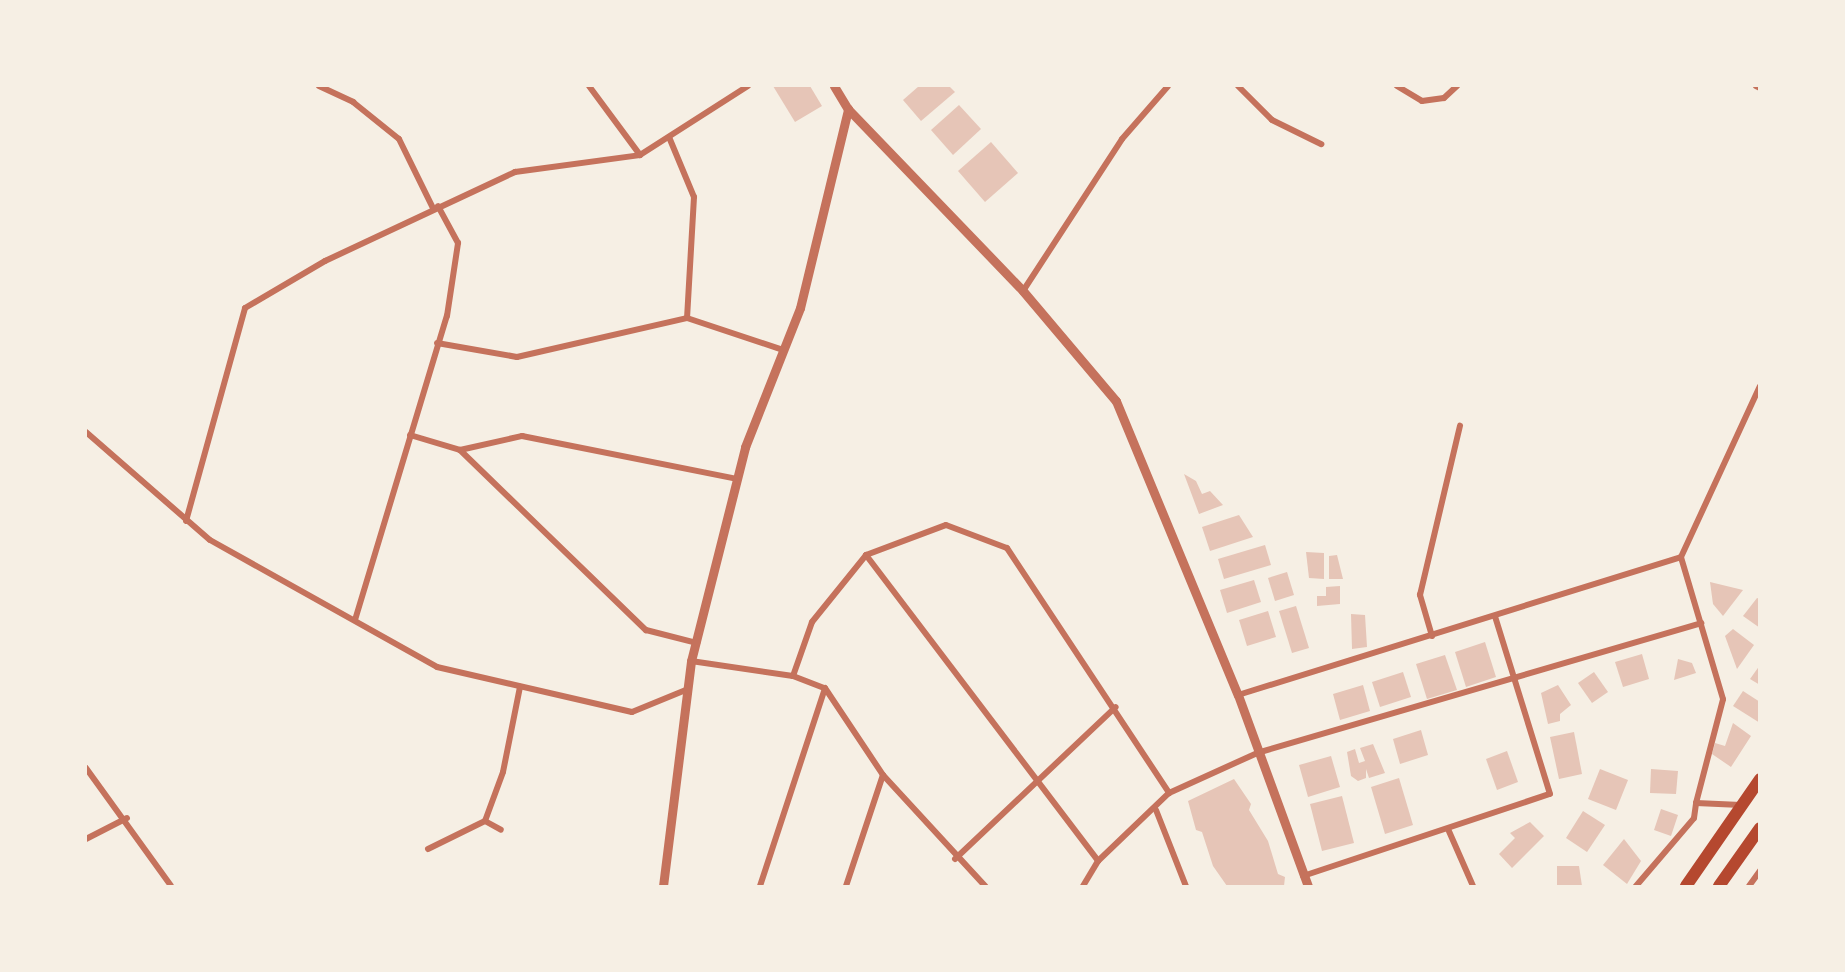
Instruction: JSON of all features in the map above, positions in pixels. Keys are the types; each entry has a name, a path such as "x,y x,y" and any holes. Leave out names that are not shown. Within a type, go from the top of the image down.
{"highway":[{"path":"1686,886 1760,780"},
{"path":"1719,886 1760,828"}],"street":[{"path":"319,86 353,102 399,139 458,243 447,316 355,620"},
{"path":"589,86 640,155"},
{"path":"640,155 748,86"},
{"path":"834,86 848,109 1023,291 1116,401 1238,696 1257,753 1308,886"},
{"path":"1023,291 1122,138 1168,86"},
{"path":"1238,86 1272,120 1322,144"},
{"path":"1397,86 1422,101 1444,98 1457,86"},
{"path":"1756,86 1760,88"},
{"path":"663,886 691,661 698,643 737,479 800,308 848,109"},
{"path":"186,521 245,308 436,207 515,172 640,155 671,136 694,197 687,318"},
{"path":"437,343 517,357 687,318 783,350"},
{"path":"1636,886 1694,818 1723,699 1681,557 1760,386"},
{"path":"1432,636 1420,595 1460,426"},
{"path":"86,432 210,540 437,667 632,712 686,690"},
{"path":"410,435 460,450 646,630 698,643"},
{"path":"460,450 522,436 737,479"},
{"path":"793,676 812,622 866,555 946,525 1007,548 1116,707 1169,793"},
{"path":"866,555 1098,861"},
{"path":"1238,696 1681,557"},
{"path":"1303,876 1550,794 1496,616"},
{"path":"1083,886 1098,861 1156,810 1169,793 1257,753 1515,681 1701,623"},
{"path":"691,661 793,676 825,688 883,775 955,859 985,886"},
{"path":"428,849 485,820 503,772 520,687"},
{"path":"760,886 825,688"},
{"path":"955,859 1035,780 1116,707"},
{"path":"86,768 127,818 171,886"},
{"path":"846,886 883,775"},
{"path":"1696,803 1741,806"},
{"path":"1156,810 1186,886"},
{"path":"86,839 127,818"},
{"path":"485,820 501,830"},
{"path":"1448,829 1473,886"},
{"path":"1749,886 1760,871"}],"building":[{"path":"773,86 810,86 822,106 795,122"},
{"path":"919,86 949,86 955,92 921,121 903,100"},
{"path":"959,105 981,129 953,155 931,130"},
{"path":"991,142 1018,173 985,202 958,171"},
{"path":"1184,474 1196,481 1202,494 1210,491 1223,505 1199,514"},
{"path":"1239,515 1253,537 1210,551 1202,527"},
{"path":"1265,545 1271,565 1224,579 1218,559"},
{"path":"1306,552 1324,553 1324,579 1309,578"},
{"path":"1337,555 1343,579 1329,579 1329,556"},
{"path":"1287,572 1294,595 1275,601 1268,578"},
{"path":"1254,580 1261,602 1227,613 1220,590"},
{"path":"1710,582 1743,590 1723,616 1713,604"},
{"path":"1340,586 1340,604 1317,606 1317,596 1326,596 1326,587"},
{"path":"1757,598 1760,599 1760,628 1743,616"},
{"path":"1296,606 1309,648 1292,653 1279,611"},
{"path":"1268,611 1276,637 1247,646 1239,620"},
{"path":"1351,614 1365,615 1367,647 1352,649"},
{"path":"1733,629 1754,645 1737,669 1725,636"},
{"path":"1485,642 1496,677 1466,687 1455,652"},
{"path":"1642,654 1649,679 1623,687 1615,662"},
{"path":"1445,655 1457,690 1427,699 1416,664"},
{"path":"1678,659 1692,663 1696,673 1674,680"},
{"path":"1760,665 1760,685 1750,679"},
{"path":"1403,672 1411,697 1380,707 1372,682"},
{"path":"1594,672 1608,692 1592,703 1578,683"},
{"path":"1363,685 1370,711 1340,720 1333,694"},
{"path":"1558,685 1571,705 1560,714 1560,721 1548,724 1541,693"},
{"path":"1743,691 1760,702 1760,723 1733,706"},
{"path":"1733,723 1751,736 1731,767 1712,754 1715,743 1725,746"},
{"path":"1421,730 1428,755 1400,764 1393,739"},
{"path":"1574,732 1582,774 1559,779 1550,737"},
{"path":"1373,744 1385,773 1369,778 1366,769 1366,778 1358,781 1351,776 1347,752 1355,749 1359,763 1365,761 1360,748"},
{"path":"1507,751 1518,782 1497,790 1486,759"},
{"path":"1331,756 1340,787 1308,797 1299,765"},
{"path":"1600,769 1628,780 1616,810 1588,799"},
{"path":"1651,769 1678,771 1676,794 1650,793"},
{"path":"1399,778 1413,825 1385,834 1371,787"},
{"path":"1234,779 1251,804 1249,810 1268,841 1278,874 1285,877 1284,886 1227,886 1213,866 1202,832 1196,830 1188,801"},
{"path":"1342,796 1354,843 1322,851 1310,804"},
{"path":"1661,809 1678,815 1671,836 1654,830"},
{"path":"1583,811 1605,825 1587,852 1566,838"},
{"path":"1530,822 1544,836 1512,868 1499,854 1515,838 1510,833"},
{"path":"1624,839 1641,861 1627,884 1603,865"},
{"path":"1557,866 1579,866 1582,886 1557,886"}]}
